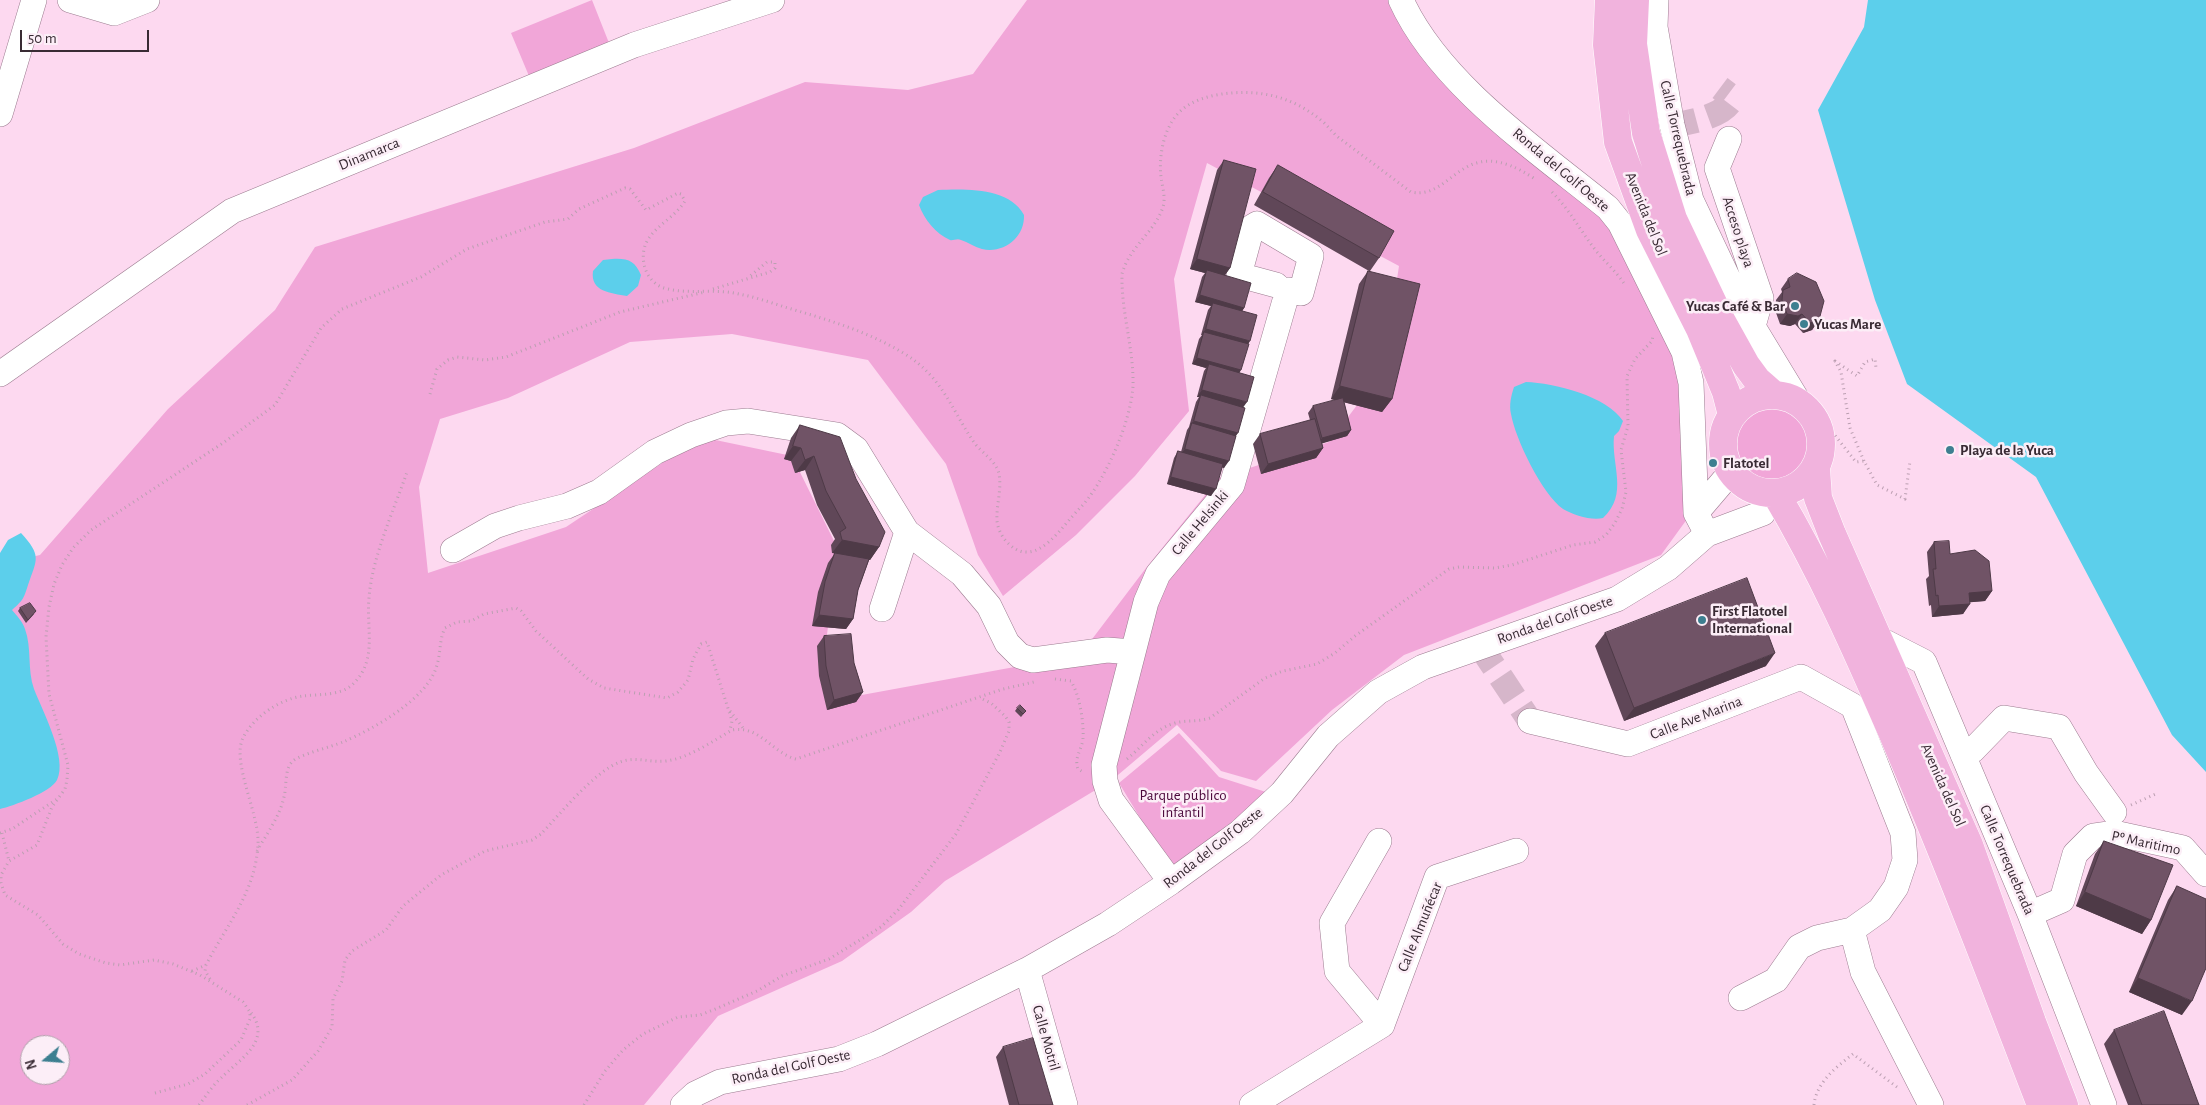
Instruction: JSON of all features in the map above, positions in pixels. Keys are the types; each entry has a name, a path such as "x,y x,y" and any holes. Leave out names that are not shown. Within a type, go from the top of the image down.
{"main road":[{"name":"Avenida del Sol","path":"1609,0 1607,45 1618,142 1650,230 1700,329 1726,392 1732,415"},
{"name":"Avenida del Sol","path":"1635,0 1633,44 1646,133 1673,219 1721,320 1746,365 1757,380 1786,398"},
{"path":"1786,398 1810,411 1828,437 1816,469 1805,482 1792,490 1773,494 1748,488 1732,472 1726,462 1723,438 1732,415 1750,400 1786,398"},
{"name":"Avenida del Sol","path":"1816,469 1818,498 1832,534 1881,640 1969,845 2032,1022 2064,1105"},
{"name":"Avenida del Sol","path":"1773,494 1806,544 1864,698 1944,853 2040,1105"}],"street":[{"path":"0,114 34,0"},
{"path":"70,0 114,13 147,0"},
{"name":"Dinamarca","path":"0,374 232,211 634,45 772,0"},
{"name":"Ronda del Golf Oeste","path":"1402,0 1426,41 1469,92 1608,208 1620,223 1684,352 1691,383 1696,513 1707,534"},
{"name":"Calle Torrequebrada","path":"1656,0 1655,27 1672,125 1691,200 1786,398"},
{"name":"Acceso playa","path":"1729,139 1717,168 1761,298 1753,326"},
{"name":"Calle Helsinki","path":"1171,882 1112,800 1105,781 1104,765 1146,602 1158,574 1232,485 1288,290 1300,294 1311,256 1257,224 1252,227 1238,275 1276,285"},
{"path":"453,550 495,526 568,506 599,492 655,452 691,435 726,423 748,421 837,435 856,449 907,532 962,574 989,606 1007,643 1020,656 1033,660 1107,650 1133,652"},
{"path":"1696,513 1732,472"},
{"name":"Ronda del Golf Oeste","path":"683,1105 695,1094 720,1082 839,1059 877,1044 1027,970 1108,924 1171,882 1247,825 1282,793 1328,736 1378,692 1423,667 1617,599 1668,568 1707,534 1763,513 1773,494"},
{"path":"882,609 907,532"},
{"name":"Calle Torrequebrada","path":"1881,640 1924,662 2030,914 2104,1105"},
{"name":"Calle Ave Marina","path":"1530,721 1628,744 1801,677 1864,698"},
{"path":"1741,998 1776,980 1799,947 1817,938 1852,930 1880,910 1896,887 1905,860 1903,833 1864,698"},
{"name":"Pº Maritimo","path":"1963,755 1973,750 2004,718 2059,727 2086,773 2114,812"},
{"name":"Pº Maritimo","path":"2030,914 2062,900 2075,854 2093,836 2114,833 2183,848 2206,874"},
{"path":"1252,1105 1382,1025 1337,971 1332,922 1379,841"},
{"name":"Calle Almuñécar","path":"1382,1025 1437,877 1516,851"},
{"path":"1852,930 1863,972 1931,1105"},
{"name":"Calle Motril","path":"1027,970 1065,1105"}],"path":[{"path":"430,394 437,369 448,360 457,357 485,360 506,357 620,312 692,296 750,276 770,272 775,268 775,262 767,262 750,276"},
{"path":"1122,763 1160,729 1177,722 1200,721 1210,718 1266,678 1283,671 1317,664 1449,570 1459,567 1495,568 1512,565 1573,546 1595,542 1606,535 1616,523 1626,492 1621,450 1628,426 1627,376 1635,359 1652,341 1653,335"},
{"path":"1876,368 1875,359 1865,362 1857,376 1835,361 1841,372 1850,428 1877,485 1905,499 1910,460"},
{"path":"1828,437 1856,462 1864,461"},
{"path":"257,851 255,817 239,752 242,738 267,711 283,701 301,696 345,690 361,675 367,662 370,644 369,597 372,575 407,472"},
{"path":"189,970 196,971 206,965 238,913 249,886 257,851 284,798 288,770 292,762 382,724 399,712 431,676 437,665 441,636 444,628 450,624 472,621 484,614 516,608 521,611 536,631 588,679 604,688 667,698 685,685 692,671 697,650 701,644 707,642 732,721 730,731"},
{"path":"1048,680 1065,680 1071,682 1076,688 1083,731 1082,742 1076,761 1078,769 1086,774"},
{"path":"247,1105 292,1080 304,1069 332,1028 333,999 342,981 345,960 359,945 386,930 403,906 420,890 478,855 532,840 541,834 595,779 618,763 631,758 666,761 684,755 730,731 741,728 765,739 787,757 796,759 1003,689 1041,681"},
{"path":"584,1105 605,1071 623,1050 643,1034 678,1017 713,1010 757,991 782,976 829,959 881,927 898,910 956,834 1000,752 1008,731 1009,722 991,703 980,698"},
{"path":"726,706 740,726 746,730"},
{"path":"2114,812 2158,793"},
{"path":"9,861 1,833 12,829 59,798"},
{"path":"0,892 5,895"},
{"path":"206,965 207,976 216,984"},
{"path":"199,1105 219,1080 253,1047 257,1038 259,1027 256,1019 242,1002"},
{"path":"1814,1105 1814,1096 1831,1071 1853,1054 1868,1064 1878,1075 1888,1078 1901,1090"}],"green space":[{"path":"592,0 609,43 529,76 511,33"},
{"path":"1027,0 1391,0 1608,217 1684,376 1690,515 1661,555 1404,655 1332,710 1256,781 1221,771 1177,725 1112,780 945,881 911,912 842,961 718,1016 644,1105 0,1105 0,564 40,555 168,409 275,310 315,247 634,148 805,82 908,90 973,74","holes":["1207,163 1399,266 1383,371 1329,442 1219,478 1146,568 1080,655 829,701 821,681 838,549 792,456 701,437 566,527 428,573 419,487 440,419 508,398 630,342 732,334 868,360 946,464 978,555 1003,596 1076,535 1135,476 1189,411 1174,279"]},
{"path":"1779,406 1792,412 1803,423 1809,436 1807,459 1792,476 1779,482 1763,482 1750,476 1735,459 1733,436 1739,423 1756,408"},
{"name":"Parque público infantil","path":"1179,733 1219,777 1269,793 1171,869 1119,783"}],"water":[{"path":"1868,0 2206,0 2206,772 2172,735 2036,477 1907,384 1875,300 1818,110 1864,27"},
{"path":"938,190 973,190 1008,199 1024,215 1021,230 1012,242 998,249 982,249 960,239 950,240 931,225 919,205 923,197"},
{"path":"603,260 630,261 636,266 641,275 638,286 627,296 603,290 595,283 593,271"},
{"path":"1526,382 1551,385 1579,392 1605,404 1623,421 1619,431 1614,436 1617,479 1615,499 1611,509 1603,518 1583,517 1563,509 1555,502 1538,479 1518,437 1510,411 1514,387"},
{"path":"21,533 32,547 36,558 24,597 12,610 25,629 32,682 57,747 59,771 57,780 53,785 40,794 0,809 0,553 8,540"}],"building":[{"path":"1224,160 1256,169 1230,268 1197,259"},
{"path":"1278,165 1394,231 1379,258 1263,192"},
{"path":"1207,270 1251,283 1244,308 1200,295"},
{"path":"1368,271 1420,284 1392,399 1340,386"},
{"path":"1797,273 1816,282 1824,301 1819,320 1810,323 1802,314 1798,316 1787,314 1782,300 1783,290 1790,287 1788,279"},
{"path":"1213,303 1257,315 1250,341 1206,329"},
{"path":"1204,332 1249,344 1241,370 1197,358"},
{"path":"1209,364 1254,377 1247,402 1202,390"},
{"path":"1201,395 1245,408 1238,433 1194,421"},
{"path":"1343,398 1351,430 1322,438 1313,406"},
{"path":"1315,419 1323,448 1268,464 1260,434"},
{"path":"1192,423 1236,436 1229,461 1185,449"},
{"path":"800,425 840,437 856,479 885,532 879,547 842,540 840,532 846,528 826,491 814,456 805,460 801,448 793,446"},
{"path":"1178,451 1223,464 1216,489 1171,477"},
{"path":"1949,541 1950,554 1975,550 1989,561 1992,591 1969,593 1970,604 1939,606 1933,569 1936,569 1934,542"},
{"path":"835,553 869,559 858,590 853,619 819,615 825,582"},
{"path":"1747,578 1775,653 1634,708 1605,633"},
{"path":"30,603 36,611 28,620 20,608"},
{"path":"851,634 854,663 863,692 834,700 826,666 824,636"},
{"path":"1020,705 1026,711 1023,714 1017,708"},
{"path":"2104,841 2173,865 2151,920 2085,892"},
{"path":"2177,886 2206,899 2206,968 2192,1001 2138,978"},
{"path":"2164,1011 2199,1105 2142,1105 2114,1030"},
{"path":"1033,1038 1053,1105 1019,1105 1003,1047"}],"tunnel":[{"path":"1672,125 1707,117 1724,109 1732,97 1720,88"},
{"path":"1480,646 1530,721"}],"place":[{"name":"Yucas Café & Bar","path":"1795,306"},
{"name":"Yucas Mare","path":"1804,324"},
{"name":"Playa de la Yuca","path":"1950,450"},
{"name":"Flatotel","path":"1713,463"},
{"name":"First Flatotel International","path":"1702,620"}]}
